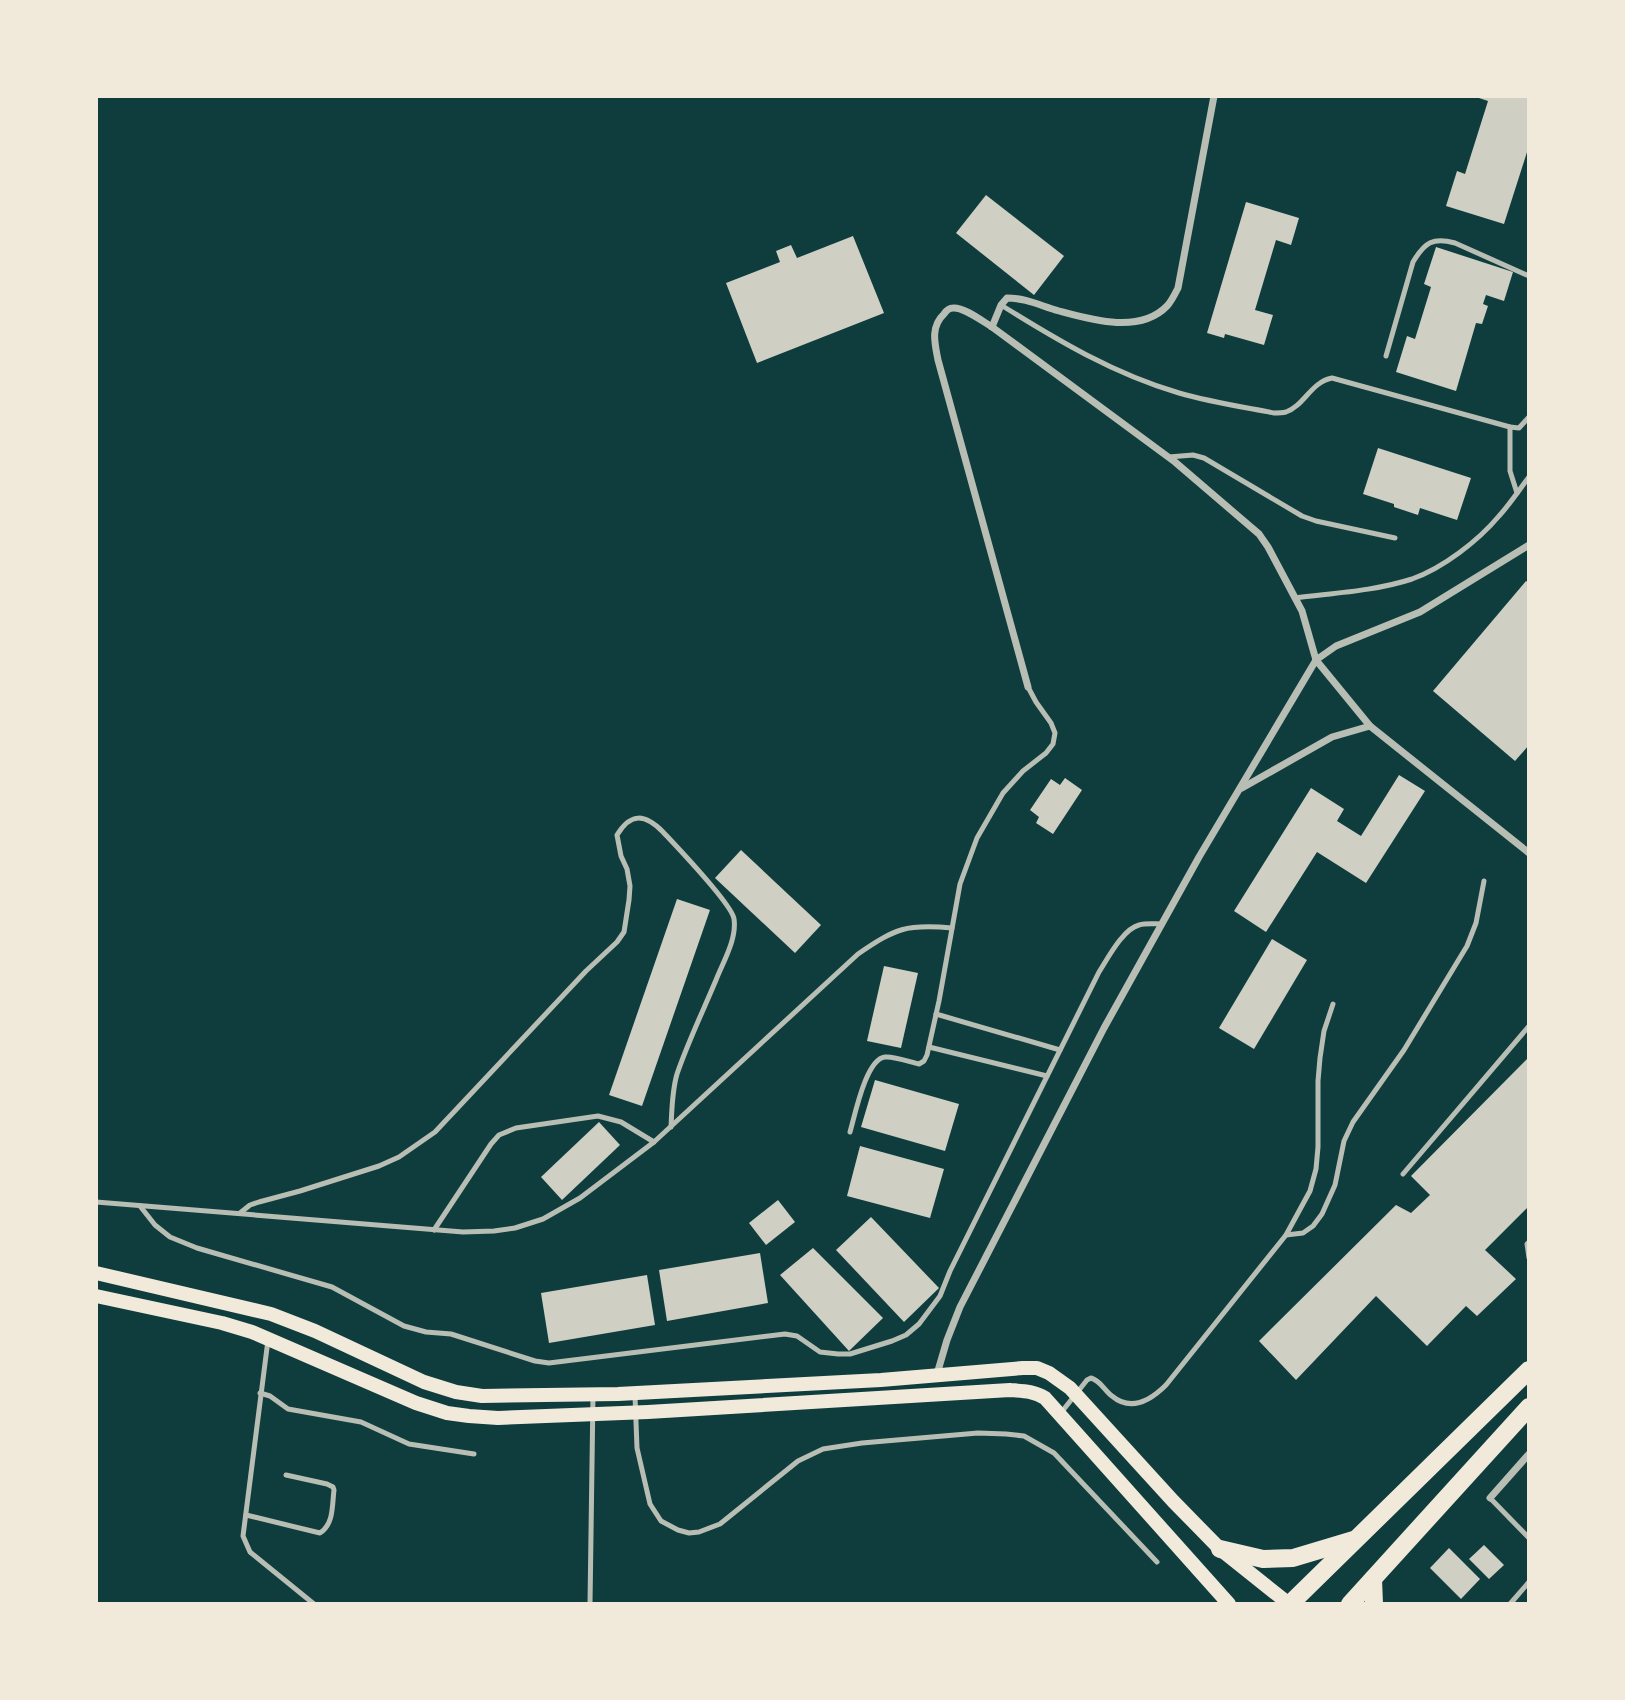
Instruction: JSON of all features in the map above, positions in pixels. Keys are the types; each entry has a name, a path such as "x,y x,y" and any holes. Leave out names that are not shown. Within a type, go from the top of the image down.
{"highway":[{"path":"1289,1604 1529,1370"},
{"path":"1350,1604 1529,1407"},
{"path":"1220,1549 1263,1559 1293,1558 1356,1539"},
{"path":"1373,1579 1374,1604"}],"main road":[{"path":"96,1273 271,1314 315,1331 424,1382 456,1392 482,1396 636,1393 1037,1368 1049,1373 1075,1393 1220,1549 1289,1604"},
{"path":"96,1296 222,1323 268,1339 416,1403 447,1413 498,1418 593,1415 1010,1390 1038,1394 1059,1413 1229,1604"}],"street":[{"path":"992,327 1000,305 1007,298 1020,298 1060,312 1124,323 1143,321 1155,316 1168,305 1178,288 1213,96"},
{"path":"1028,687 938,360 934,337 936,324 949,309 955,308 970,314 992,327 1168,457 1259,534 1302,611 1316,660 1370,726 1529,853"},
{"path":"937,1375 960,1307 1104,1028 1199,857 1316,660 1336,646 1420,612 1529,545"},
{"path":"1241,788 1332,737 1370,726"},
{"path":"1490,1499 1529,1454"}],"lane":[{"path":"1386,356 1413,262 1427,244 1435,240 1455,243 1529,276"},
{"path":"1000,305 1086,356 1181,394 1274,413 1286,412 1325,379 1332,378 1510,427 1520,428 1529,417"},
{"path":"1510,427 1510,471 1517,493"},
{"path":"1168,457 1186,454 1203,458 1302,516 1395,538"},
{"path":"1295,598 1375,588 1414,578 1445,563 1499,516 1529,477"},
{"path":"850,1132 868,1072 877,1060 885,1057 919,1064 924,1061 936,1014 960,884 977,838 990,813 1010,786 1053,744 1055,733 1051,723 1028,687"},
{"path":"240,1213 250,1205 379,1166 399,1157 435,1132 624,932 630,886 617,835 633,817 657,826 726,904 734,919 732,940 677,1075 672,1097 671,1127"},
{"path":"1286,1235 1303,1233 1313,1226 1322,1214 1335,1185 1344,1141 1353,1122 1404,1050 1467,946 1476,923 1484,881"},
{"path":"140,1206 155,1225 170,1237 197,1248 332,1287 404,1326 450,1335 536,1361 549,1363 785,1334 797,1336 820,1352 850,1354 906,1335 933,1307 1099,972 1132,928 1141,924 1162,924"},
{"path":"96,1202 463,1232 494,1231 543,1219 580,1198 654,1142 858,954 894,931 924,925 952,928"},
{"path":"1059,1413 1091,1378 1100,1383 1112,1397 1129,1404 1141,1403 1157,1394 1286,1235 1310,1191 1316,1169 1320,1058 1324,1031 1333,1004"},
{"path":"936,1014 1060,1050"},
{"path":"1403,1174 1529,1026"},
{"path":"929,1047 1047,1076"},
{"path":"434,1230 491,1144 506,1131 598,1116 621,1122 654,1142"},
{"path":"1529,1241 1529,1258"},
{"path":"268,1339 243,1536 250,1552 314,1604"},
{"path":"260,1393 270,1396 288,1409 361,1422 409,1444 474,1454"},
{"path":"636,1393 637,1448 650,1504 661,1521 689,1533 720,1524 798,1461 823,1449 978,1433 1006,1434 1024,1436 1054,1452 1157,1562"},
{"path":"590,1604 593,1395"},
{"path":"246,1515 320,1533 326,1529 330,1522 333,1487 327,1483 286,1475"},
{"path":"1490,1499 1529,1538"},
{"path":"1510,1604 1529,1582"}],"building":[{"path":"1473,96 1529,96 1529,146 1504,224 1446,206 1457,171 1465,174 1488,101"},
{"path":"986,195 1064,256 1034,295 956,233"},
{"path":"1246,202 1299,218 1291,245 1276,240 1255,310 1273,315 1264,345 1225,334 1224,338 1207,333"},
{"path":"853,236 884,313 757,363 726,283 780,262 776,251 791,245 797,258"},
{"path":"1436,247 1513,272 1504,301 1486,295 1483,304 1488,306 1482,324 1476,323 1456,391 1396,372 1407,336 1415,339 1431,287 1424,284"},
{"path":"1378,448 1471,478 1457,520 1420,508 1418,515 1363,494"},
{"path":"1526,581 1529,583 1529,745 1515,761 1433,691"},
{"path":"1399,775 1425,791 1366,883 1317,852 1266,932 1234,911 1311,788 1344,809 1337,821 1361,836"},
{"path":"1065,778 1082,790 1053,834 1036,823 1039,817 1030,810 1051,779 1060,785"},
{"path":"741,850 821,925 795,953 715,878"},
{"path":"677,899 710,910 642,1106 609,1095"},
{"path":"1272,939 1307,960 1254,1049 1219,1028"},
{"path":"884,966 918,973 901,1048 867,1041"},
{"path":"1529,1057 1529,1206 1485,1250 1516,1279 1477,1316 1466,1306 1427,1346 1376,1296 1296,1380 1259,1341 1396,1205 1411,1213 1430,1195 1411,1176"},
{"path":"875,1080 959,1104 945,1151 861,1127"},
{"path":"599,1122 620,1145 562,1200 541,1177"},
{"path":"860,1146 944,1169 930,1218 847,1196"},
{"path":"778,1200 795,1222 766,1245 749,1223"},
{"path":"871,1217 939,1288 904,1322 836,1250"},
{"path":"813,1248 883,1318 849,1351 780,1275"},
{"path":"760,1253 768,1303 667,1321 659,1270"},
{"path":"647,1275 655,1325 549,1343 541,1293"},
{"path":"1484,1545 1504,1565 1489,1579 1469,1559"},
{"path":"1449,1548 1480,1579 1461,1599 1430,1568"}]}
